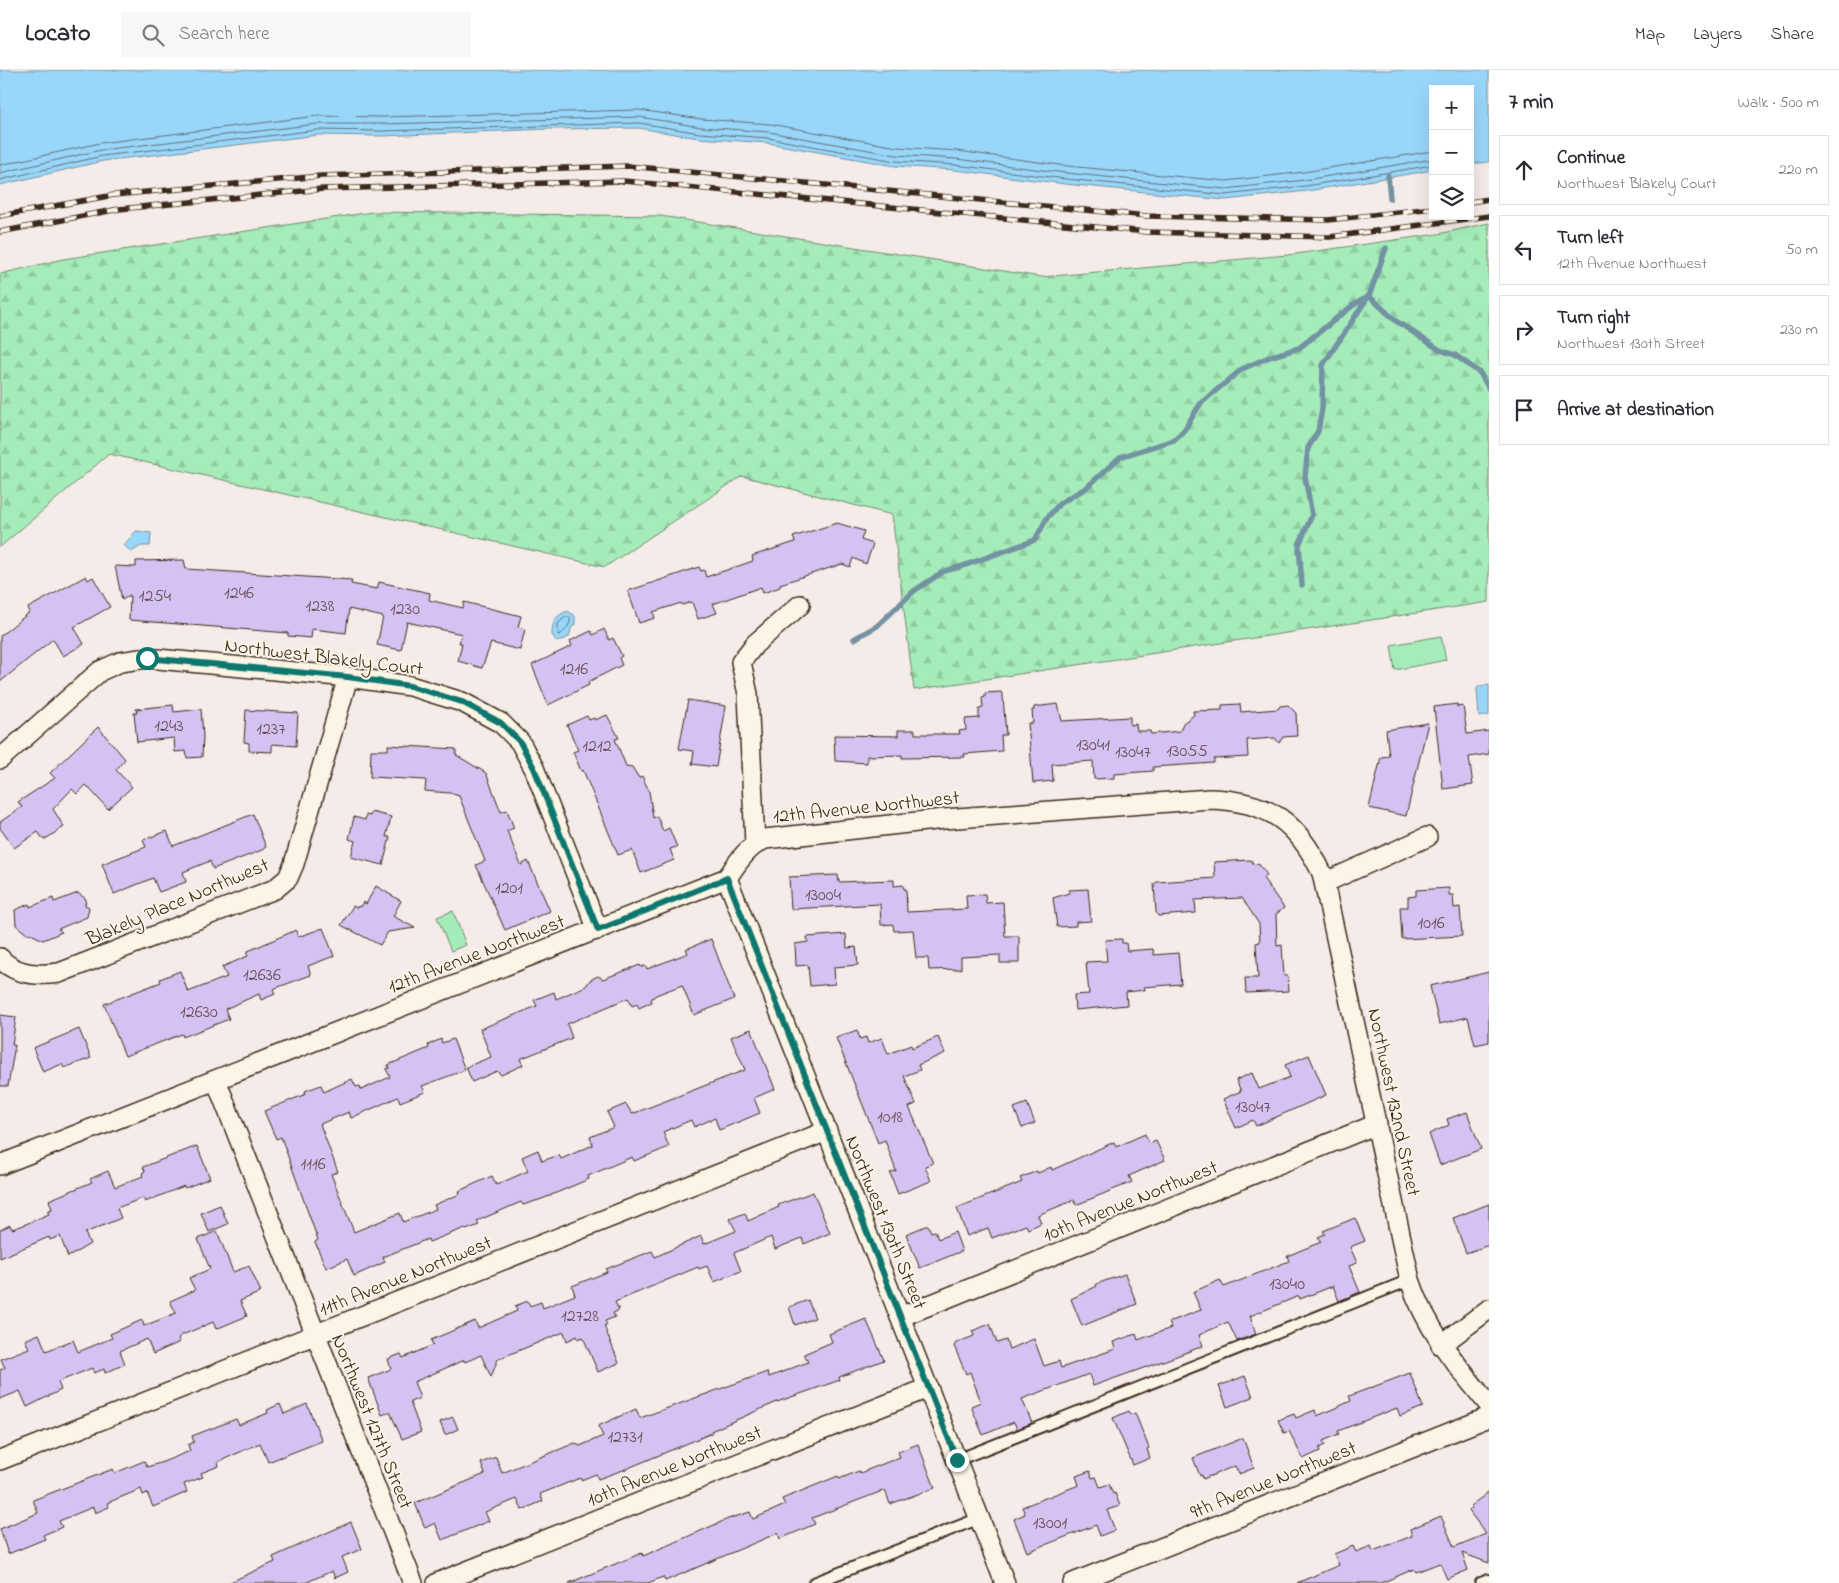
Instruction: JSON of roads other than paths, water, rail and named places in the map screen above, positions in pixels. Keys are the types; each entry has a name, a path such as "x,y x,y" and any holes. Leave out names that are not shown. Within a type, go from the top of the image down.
{"street":[{"path":"755,844 748,694 741,662 755,644 800,604"},
{"name":"Northwest Blakely Court","path":"0,759 100,671 120,662 147,658 348,677 410,686 462,702 501,723 520,742 534,768 598,930"},
{"name":"Blakely Place Northwest","path":"0,958 22,973 41,976 59,973 275,889 288,878 294,864 348,677"},
{"name":"12th Avenue Northwest","path":"0,1165 727,878 740,859 755,844 765,839 944,819 1210,799 1235,800 1266,810"},
{"name":"Northwest 132nd Street","path":"1266,810 1288,824 1300,836 1314,856 1326,882 1410,1280 1423,1314 1441,1344 1489,1405"},
{"path":"1326,882 1427,837"},
{"name":"Northwest 130th Street","path":"727,878 1005,1583"},
{"name":"Northwest 127th Street","path":"216,1080 413,1583"},
{"name":"10th Avenue Northwest","path":"900,1317 1377,1124"},
{"name":"11th Avenue Northwest","path":"0,1460 827,1131"},
{"path":"1441,1344 1489,1308"},
{"name":"10th Avenue Northwest","path":"437,1583 928,1388"},
{"name":"9th Avenue Northwest","path":"1073,1583 1489,1417"}],"lane":[{"path":"957,1460 1410,1280"},
{"path":"814,1583 980,1518"},
{"path":"1481,1583 1489,1580"}],"water":[{"path":"0,70 1489,70 1489,162 1474,164 1474,85 1429,85 1429,171 1307,191 1225,200 1065,184 955,170 895,166 768,143 699,138 639,128 548,129 382,136 318,135 103,161 0,185"},
{"path":"136,531 151,533 150,546 141,546 131,552 124,545"},
{"path":"568,611 575,616 575,624 571,629 569,637 557,642 552,635 554,623 557,617"},
{"path":"1489,685 1489,715 1479,717 1477,689 1478,686"}],"waterway":[{"path":"1388,176 1390,198"},
{"path":"1386,248 1369,296 1396,321 1440,350 1455,355 1480,373 1489,389"},
{"path":"854,639 877,626 914,591 944,571 1035,540 1047,518 1060,503 1086,488 1120,457 1174,440 1184,430 1201,403 1242,369 1269,357 1299,348 1352,306 1369,296"},
{"path":"1302,585 1299,545 1312,515 1305,477 1308,448 1318,431 1322,409 1323,365 1368,297"}],"railway":[{"path":"0,216 114,195 321,176 628,166 1147,216 1328,220 1429,208"},
{"path":"0,232 119,209 323,189 624,181 1147,232 1330,237 1489,216"},
{"path":"1474,201 1489,199"}]}
